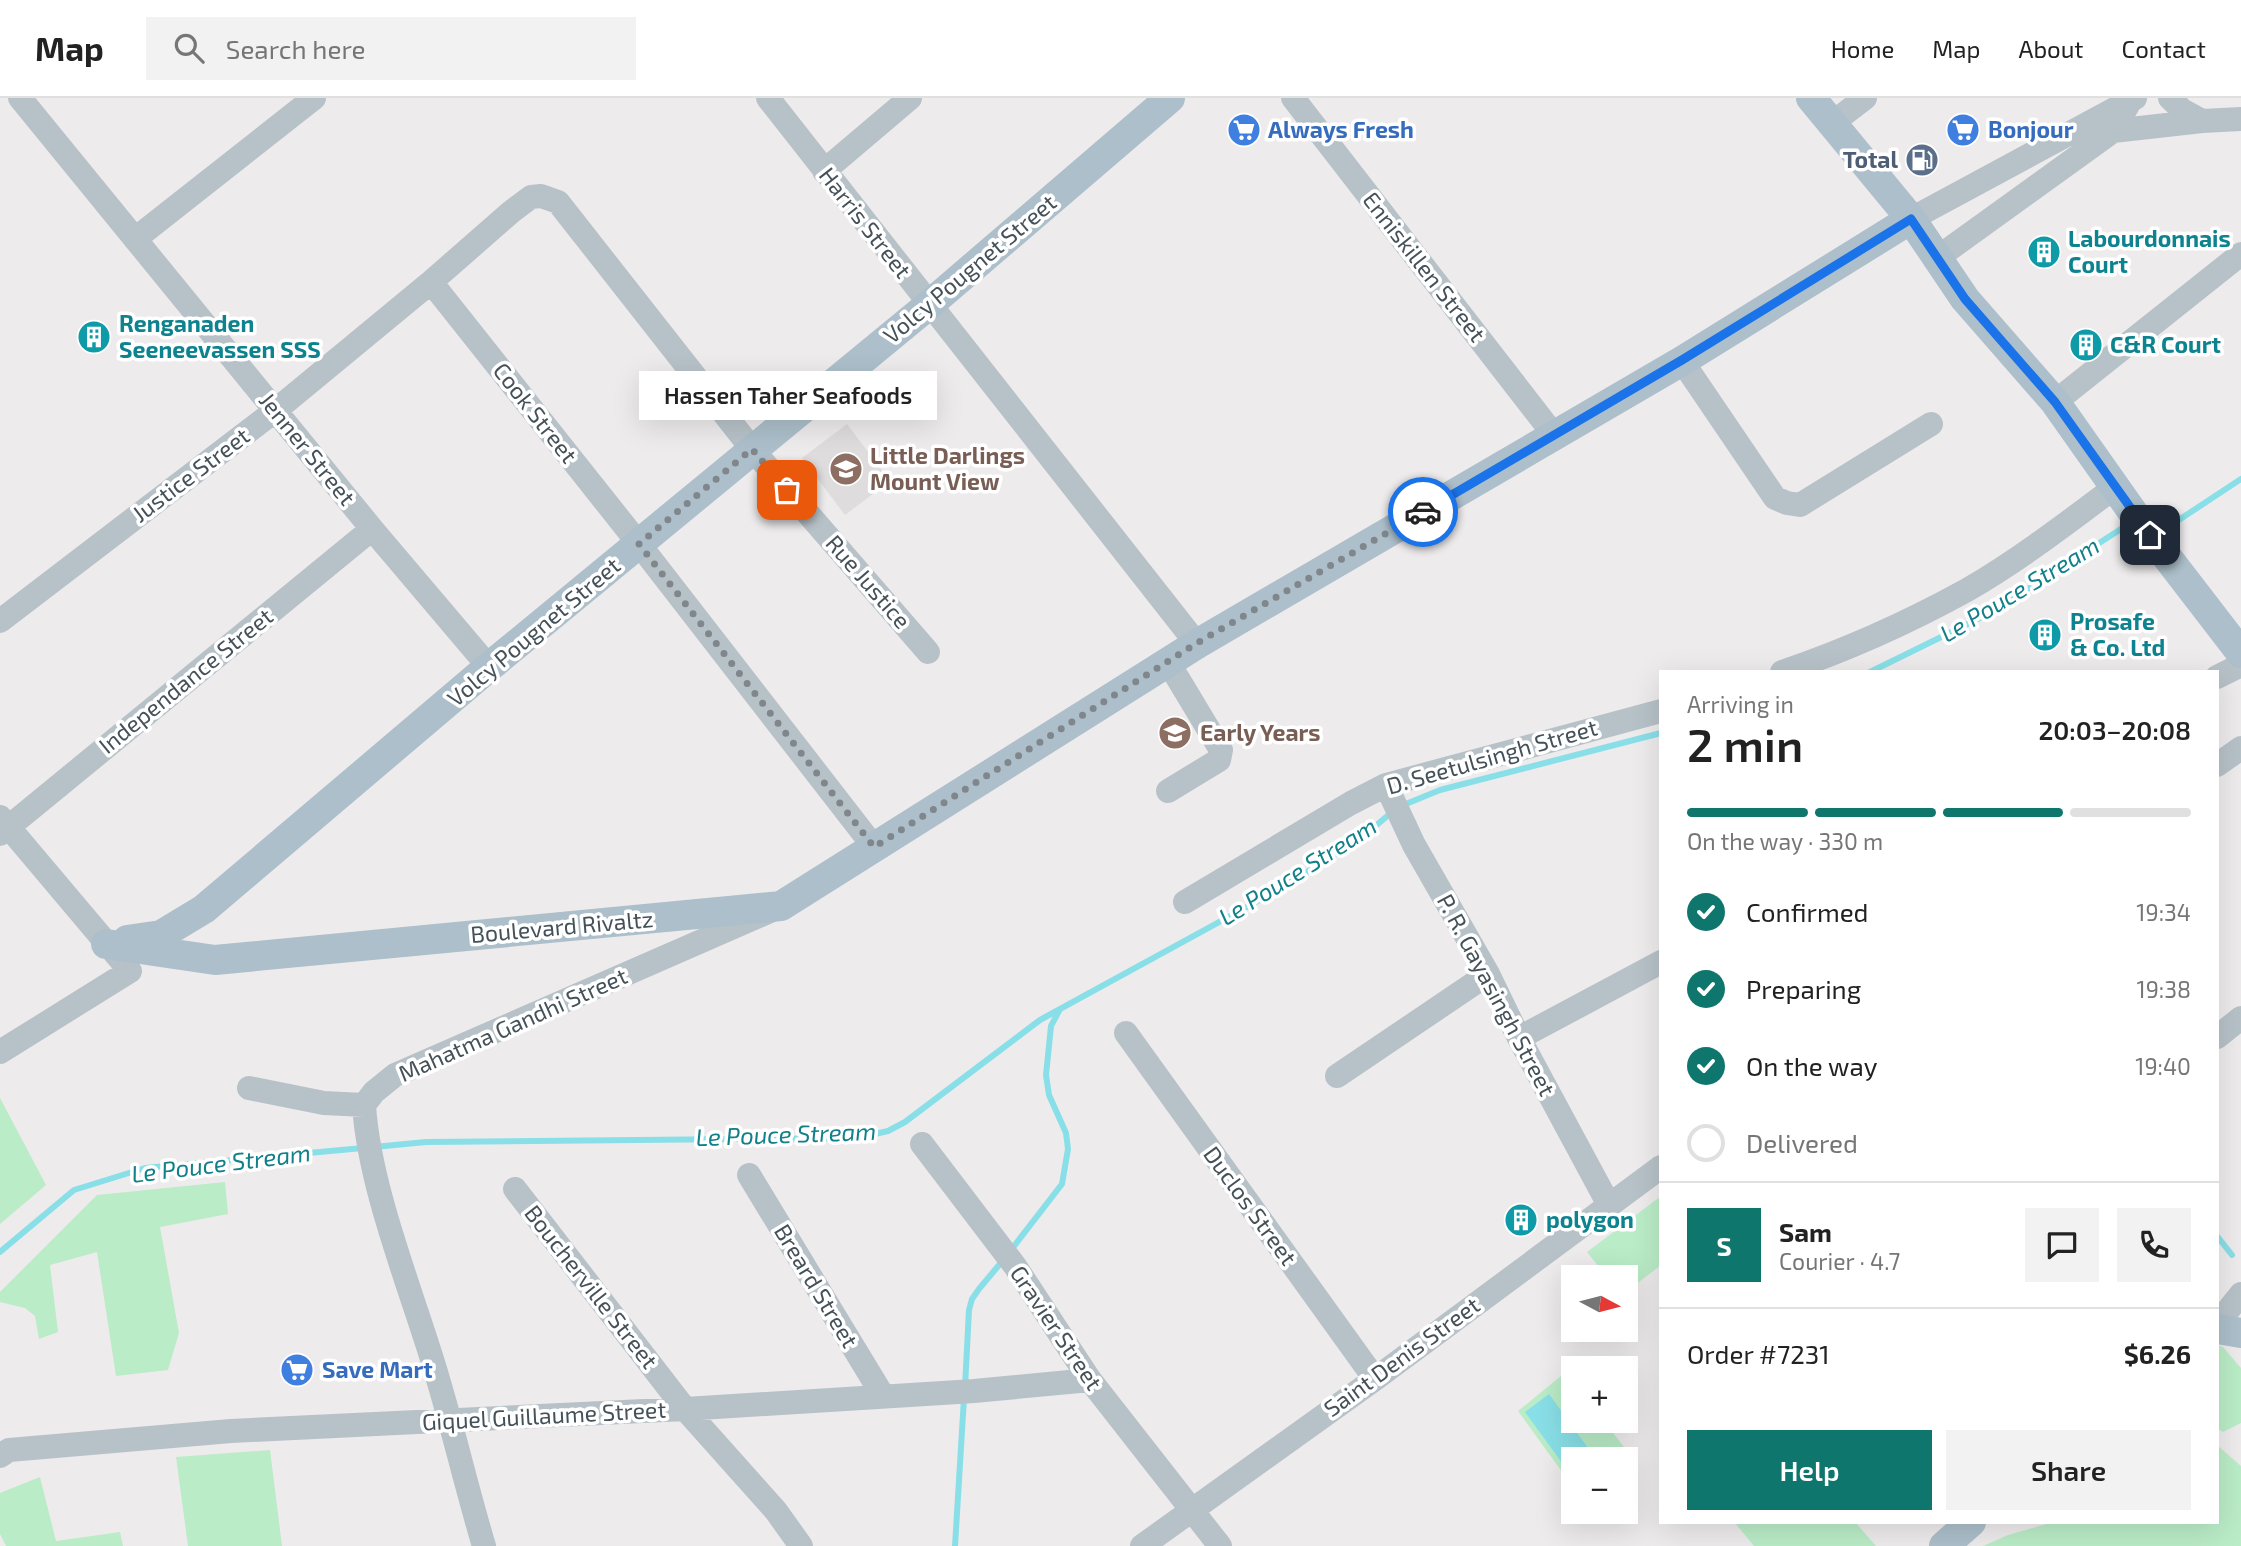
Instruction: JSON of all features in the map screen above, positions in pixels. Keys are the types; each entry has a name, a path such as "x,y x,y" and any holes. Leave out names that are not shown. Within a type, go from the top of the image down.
{"main road":[{"name":"Volcy Pougnet Street","path":"106,944 161,935 204,909 489,667 930,304 1170,98"},
{"path":"1811,98 1911,219 1965,299 2055,402 2134,514 2241,653"},
{"path":"781,906 1197,643 1682,360 1911,219"},
{"name":"Boulevard Rivaltz","path":"106,944 215,960 781,906"},
{"path":"2219,1328 2241,1333"},
{"path":"1944,1546 1969,1524"}],"street":[{"name":"Jenner Street","path":"20,98 489,667"},
{"path":"135,239 314,98"},
{"name":"Harris Street","path":"768,98 1197,643"},
{"path":"824,171 910,98"},
{"name":"Enniskillen Street","path":"1293,98 1554,435"},
{"path":"1831,124 1865,98"},
{"path":"2170,98 2173,104 2202,121"},
{"path":"1937,258 2113,131 2132,100"},
{"path":"1911,219 2132,100"},
{"path":"2113,131 2241,119"},
{"path":"2018,162 2035,189"},
{"name":"Justice Street","path":"0,621 276,410 531,197 541,196 558,202 752,449"},
{"path":"2055,402 2241,254"},
{"name":"Cook Street","path":"431,282 874,847"},
{"path":"1682,360 1774,498 1787,503 1800,505 1931,424"},
{"name":"Rue Justice","path":"752,449 928,652"},
{"path":"1788,670 1836,654 1966,590 2051,536 2115,487"},
{"name":"Independance Street","path":"3,826 372,528"},
{"path":"1168,662 1221,750 1222,756 1168,791"},
{"path":"2219,676 2241,665"},
{"name":"D. Seetulsingh Street","path":"1185,902 1386,785 1659,712"},
{"name":"P. R. Gayasingh Street","path":"1386,785 1414,845 1488,974 1518,1038 1609,1205"},
{"path":"0,1052 130,971 3,826"},
{"name":"Mahatma Gandhi Street","path":"364,1105 374,1092 395,1075 781,906"},
{"path":"1518,1038 1659,963"},
{"path":"1337,1076 1488,974"},
{"path":"2219,1035 2241,1018"},
{"name":"Duclos Street","path":"1126,1033 1375,1379"},
{"path":"249,1088 324,1103 364,1105 366,1133 378,1179 451,1421 468,1495 484,1546"},
{"name":"Gravier Street","path":"922,1144 1015,1266 1090,1380 1220,1546"},
{"name":"Saint Denis Street","path":"1142,1546 1375,1379 1659,1168"},
{"name":"Breard Street","path":"749,1175 883,1396"},
{"name":"Boucherville Street","path":"515,1189 685,1409 776,1511 801,1546"},
{"path":"2219,1324 2241,1294"},
{"name":"Giquel Guillaume Street","path":"0,1456 9,1450 231,1431 685,1409 974,1391 1090,1380"}],"shaded area":[{"name":"Little Darlings Mount View","path":"847,424 890,481 845,515 802,458"}],"green space":[{"path":"0,1098 46,1185 0,1224"},
{"path":"225,1182 228,1214 160,1227 179,1333 168,1370 116,1376 97,1252 50,1265 58,1332 39,1339 35,1316 25,1308 0,1302 0,1292 97,1195"},
{"path":"1659,1198 1659,1267 1638,1283 1638,1265 1597,1265 1587,1252"},
{"path":"2219,1346 2241,1368 2241,1423 2223,1432 2219,1429"},
{"path":"1561,1376 1561,1433 1613,1433 1624,1447 1561,1447 1561,1470 1518,1411"},
{"path":"2219,1447 2241,1466 2241,1546 1983,1546 2008,1535 2046,1524 2219,1524"},
{"path":"270,1450 282,1546 188,1546 176,1457"},
{"path":"40,1477 56,1541 120,1532 123,1546 6,1546 0,1534 0,1493"},
{"path":"1736,1524 1857,1524 1876,1546 1754,1546"}],"water":[{"path":"1549,1394 1561,1411 1561,1433 1577,1433 1587,1447 1561,1447 1561,1462 1525,1412"}],"waterway":[{"name":"Le Pouce Stream","path":"2159,533 2241,479"},
{"name":"Le Pouce Stream","path":"1874,670 1992,612 2121,529 2134,530"},
{"name":"Le Pouce Stream","path":"1401,806 1440,790 1659,734"},
{"name":"Le Pouce Stream","path":"374,1147 426,1142 857,1138 888,1131 905,1122 1040,1020 1274,892 1359,840 1392,812"},
{"path":"1011,1250 1062,1184 1068,1149 1066,1133 1049,1095 1046,1075 1051,1026 1060,1009"},
{"name":"Le Pouce Stream","path":"0,1252 74,1190 145,1168 363,1148"},
{"path":"2219,1239 2232,1255"},
{"path":"965,1387 969,1310 972,1299 1004,1259"},
{"path":"955,1546 964,1398"}],"way so far":[{"path":"787,490 752,449 639,544 874,847 1197,643 1423,512"}],"place":[{"name":"Always Fresh","path":"1244,130"},
{"name":"Bonjour","path":"1963,130"},
{"name":"Total","path":"1922,160"},
{"name":"Labourdonnais Court","path":"2044,252"},
{"name":"Renganaden Seeneevassen SSS","path":"94,337"},
{"name":"C&R Court","path":"2086,345"},
{"name":"Little Darlings Mount View","path":"846,469"},
{"name":"Hassen Taher Seafoods","path":"787,490"},
{"name":"Prosafe & Co. Ltd","path":"2045,635"},
{"name":"Early Years","path":"1175,733"},
{"name":"polygon","path":"1521,1220"},
{"name":"Save Mart","path":"297,1370"}],"route":[{"path":"1423,512 1682,360 1911,219 1965,299 2055,402 2150,535"}]}
